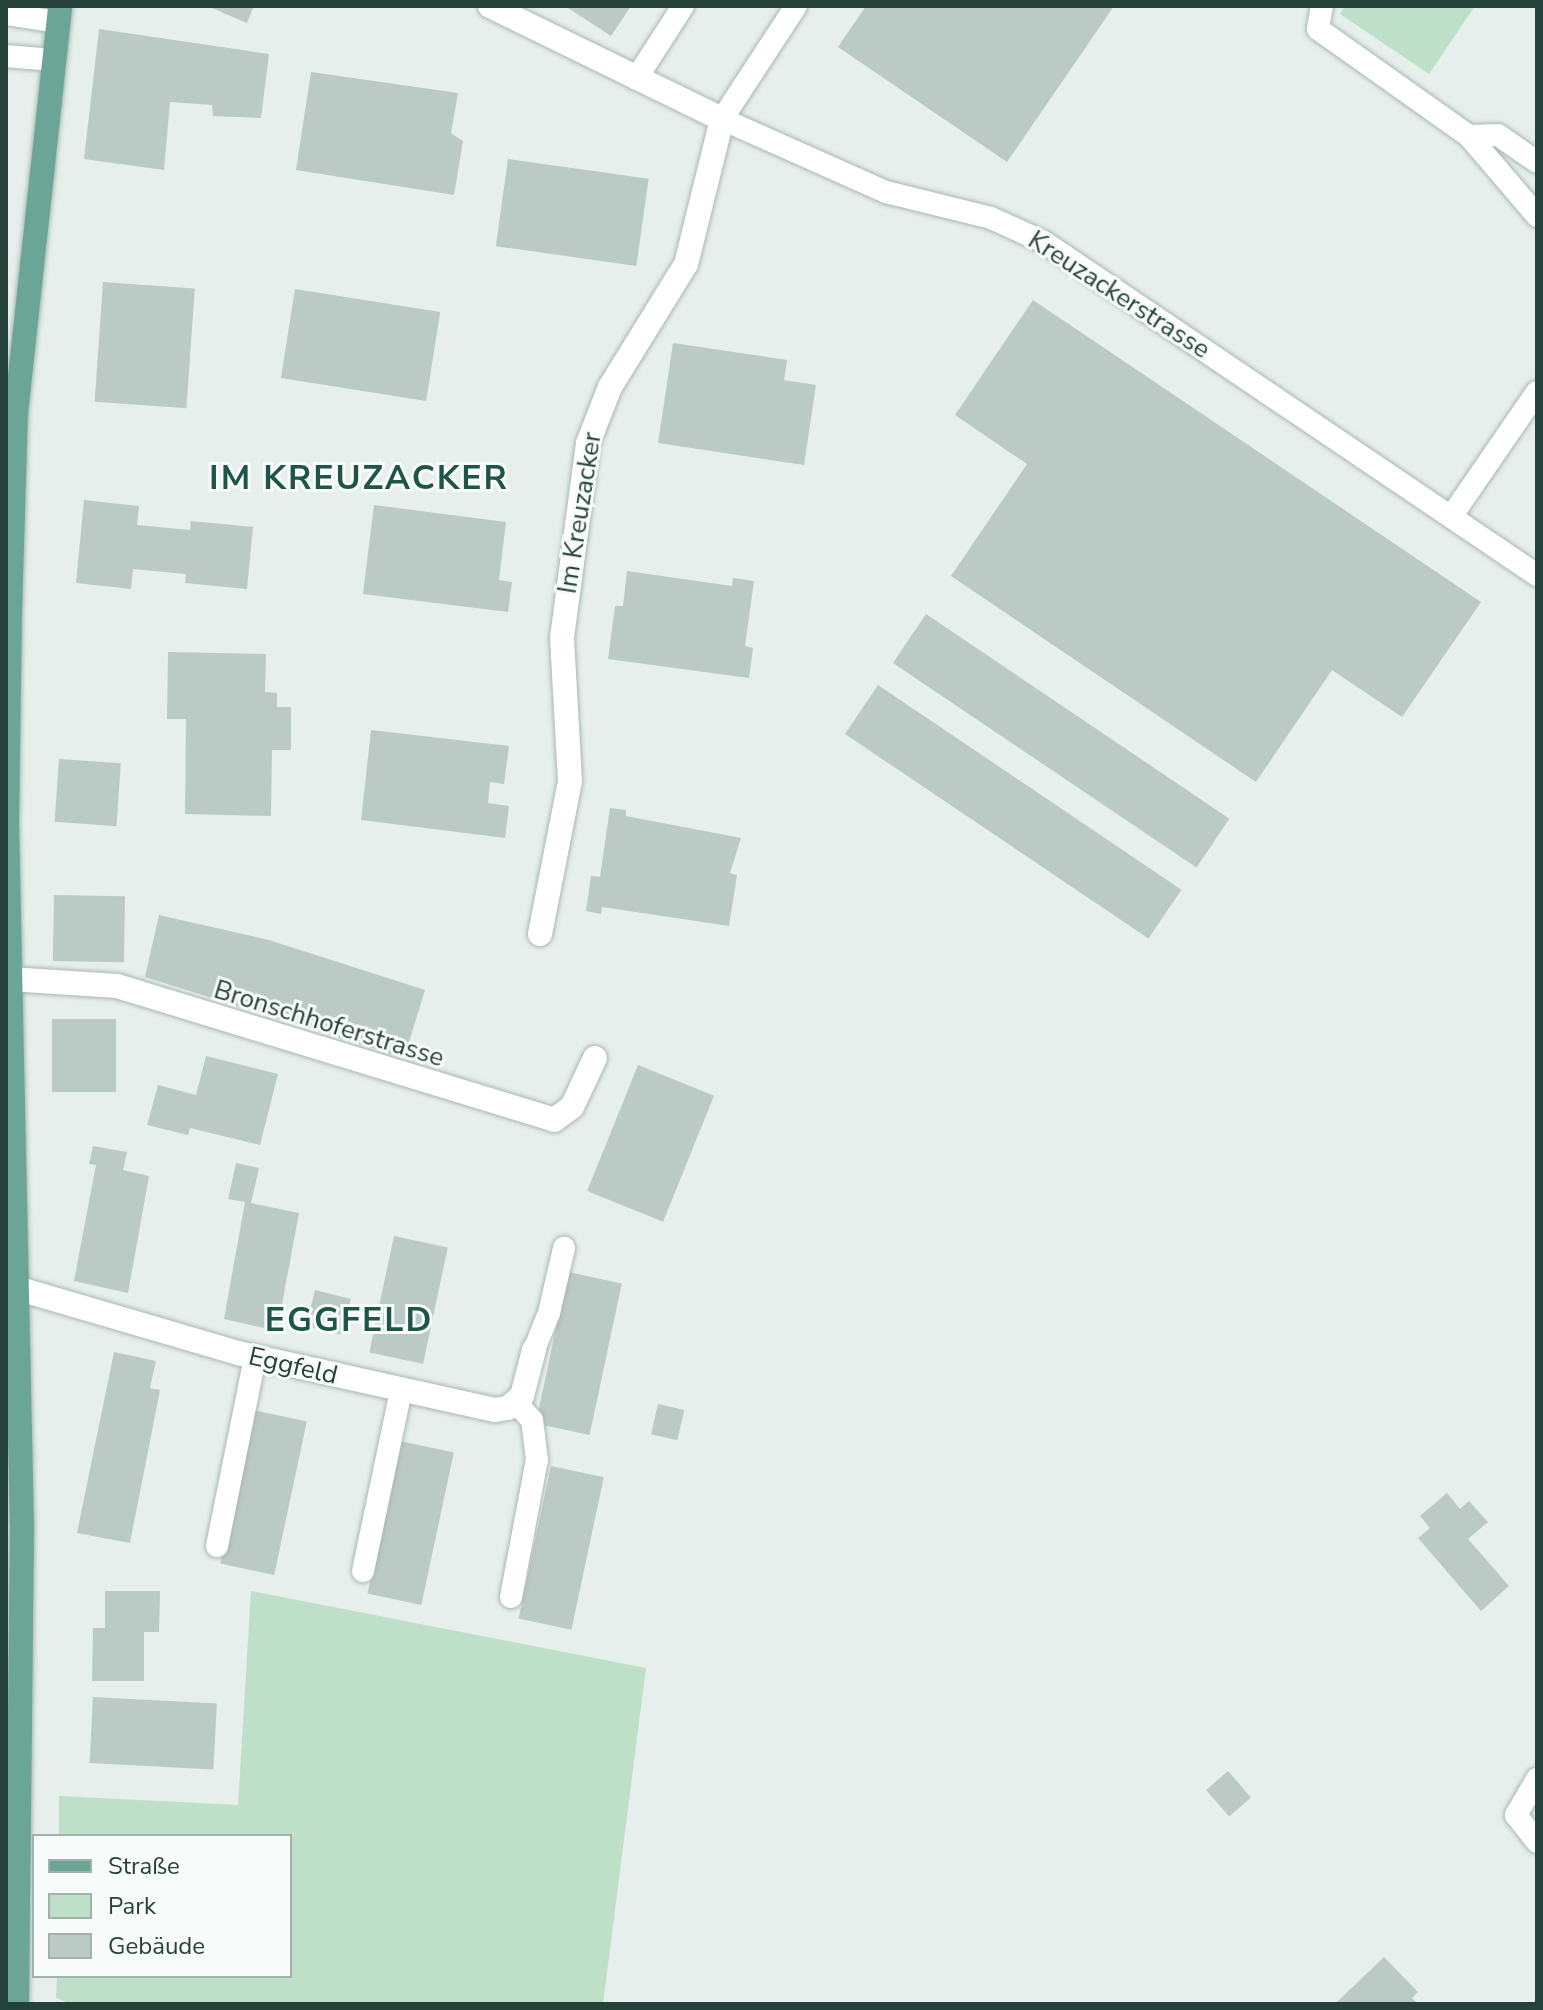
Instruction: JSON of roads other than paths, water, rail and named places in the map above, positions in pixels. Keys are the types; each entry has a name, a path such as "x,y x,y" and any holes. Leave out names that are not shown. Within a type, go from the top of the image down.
{"main road":[{"path":"17,2004 16,1288 9,1071 7,744 11,413 59,14"}],"street":[{"name":"Kreuzackerstrasse","path":"503,9 636,79 722,119"},
{"name":"Im Kreuzacker","path":"540,934 570,781 562,638 588,443 610,387 686,264 722,119"},
{"name":"Bronschhoferstrasse","path":"10,979 117,986 554,1120 572,1107 595,1058"},
{"name":"Eggfeld","path":"16,1288 255,1357 401,1391 495,1410 516,1403"},
{"path":"516,1403 534,1350"}],"lane":[{"path":"636,79 683,6"},
{"path":"722,119 796,6"},
{"path":"1322,6 1318,29 1469,136 1537,216"},
{"path":"6,14 59,14"},
{"path":"6,56 54,60"},
{"name":"Kreuzackerstrasse","path":"722,119 886,192 991,218 1044,242 1453,514 1537,575"},
{"path":"1469,136 1498,135 1537,162"},
{"path":"1453,514 1537,392"},
{"path":"534,1350 549,1313 564,1248"},
{"path":"217,1546 255,1357"},
{"path":"363,1571 401,1391"},
{"path":"511,1597 537,1460 532,1420 516,1403"},
{"path":"1537,1779 1516,1815 1537,1842"}],"district":[{"name":"IM KREUZACKER","path":"359,479"},
{"name":"EGGFELD","path":"349,1321"}]}
